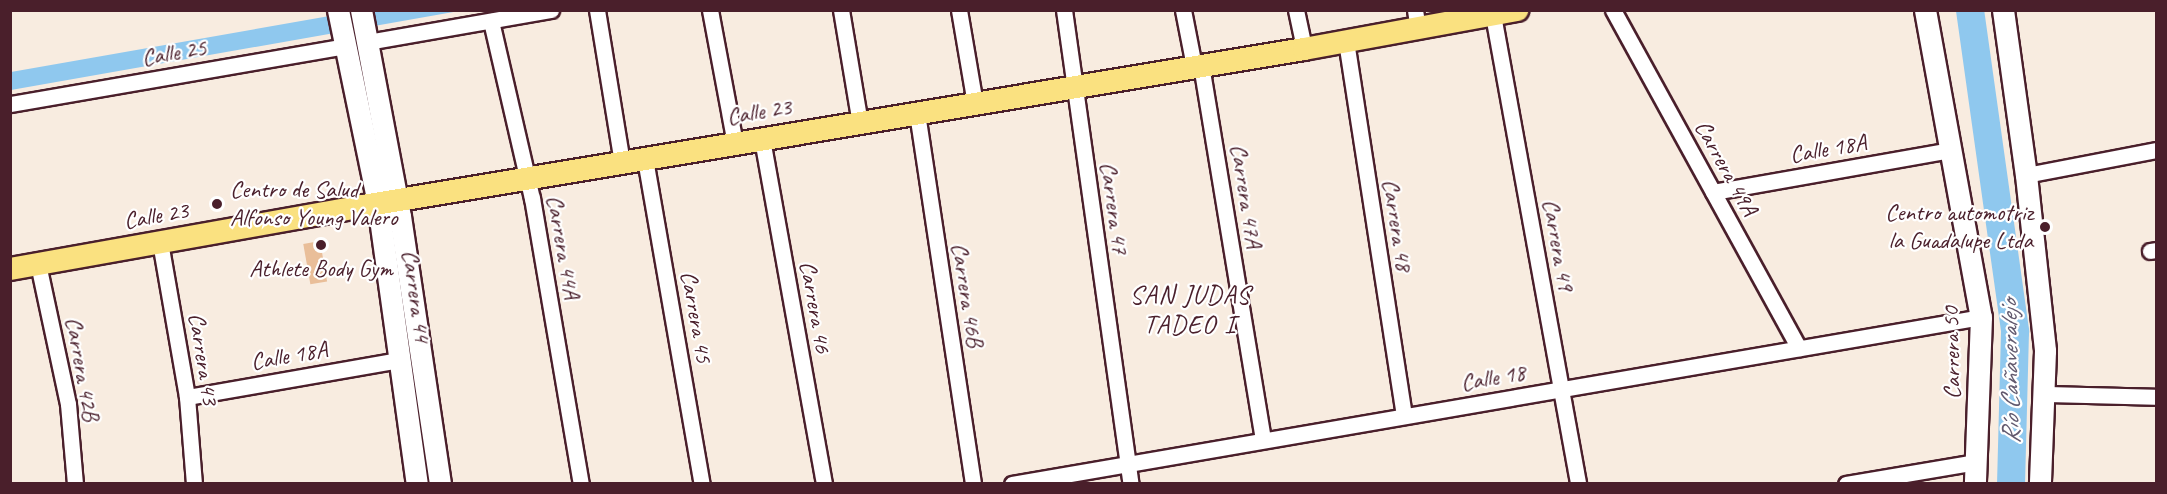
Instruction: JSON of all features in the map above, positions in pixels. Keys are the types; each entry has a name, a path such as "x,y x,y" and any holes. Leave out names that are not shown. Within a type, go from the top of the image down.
{"main road":[{"name":"Carrera 44","path":"338,10 344,42 387,202 440,483"},
{"name":"Carrera 44","path":"361,10 387,202 399,360 417,483"},
{"name":"Calle 23","path":"10,269 387,202 1304,49 1346,41 1416,20 1493,15 1517,10"},
{"name":"Carrera 50","path":"1924,10 1981,317 1976,473"},
{"path":"2002,10 2026,175 2045,351 2040,483"}],"street":[{"path":"366,38 491,21 551,10"},
{"path":"597,10 622,163"},
{"path":"710,10 735,144"},
{"path":"841,10 860,123"},
{"path":"959,10 975,104"},
{"name":"Carrera 47","path":"1064,10 1131,483"},
{"name":"Carrera 47A","path":"1183,10 1198,66 1263,440"},
{"path":"1296,10 1304,49"},
{"name":"Carrera 49A","path":"1613,10 1799,348"},
{"name":"Carrera 49","path":"1493,15 1578,483"},
{"name":"Carrera 44A","path":"491,21 527,179 581,483"},
{"name":"Carrera 48","path":"1346,41 1404,416"},
{"name":"Calle 25","path":"10,104 344,42"},
{"name":"Carrera 46B","path":"917,113 973,483"},
{"name":"Carrera 46","path":"762,139 824,483"},
{"name":"Calle 18A","path":"1713,192 1951,150"},
{"path":"2026,175 2157,150"},
{"name":"Carrera 45","path":"645,159 702,483"},
{"name":"Carrera 43","path":"160,242 188,396 194,483"},
{"name":"Carrera 42B","path":"38,264 68,404 75,483"},
{"name":"Calle 18","path":"1012,483 1981,317"},
{"name":"Calle 18A","path":"188,396 399,360"},
{"path":"2045,394 2157,397"},
{"path":"1846,483 1976,473"}],"water":[{"path":"358,11 459,11 11,90 11,72"}],"building":[{"path":"320,241 327,281 310,284 303,244"}],"waterway":[{"name":"Río Cañaveralejo","path":"1970,10 2015,332 2011,484"}],"place":[{"name":"Centro de Salud Alfonso Young Valero","path":"217,204"},
{"name":"Centro automotriz la Guadalupe Ltda","path":"2045,227"},
{"name":"Athlete Body Gym","path":"321,245"}],"district":[{"name":"SAN JUDAS TADEO I","path":"1190,310"}]}
